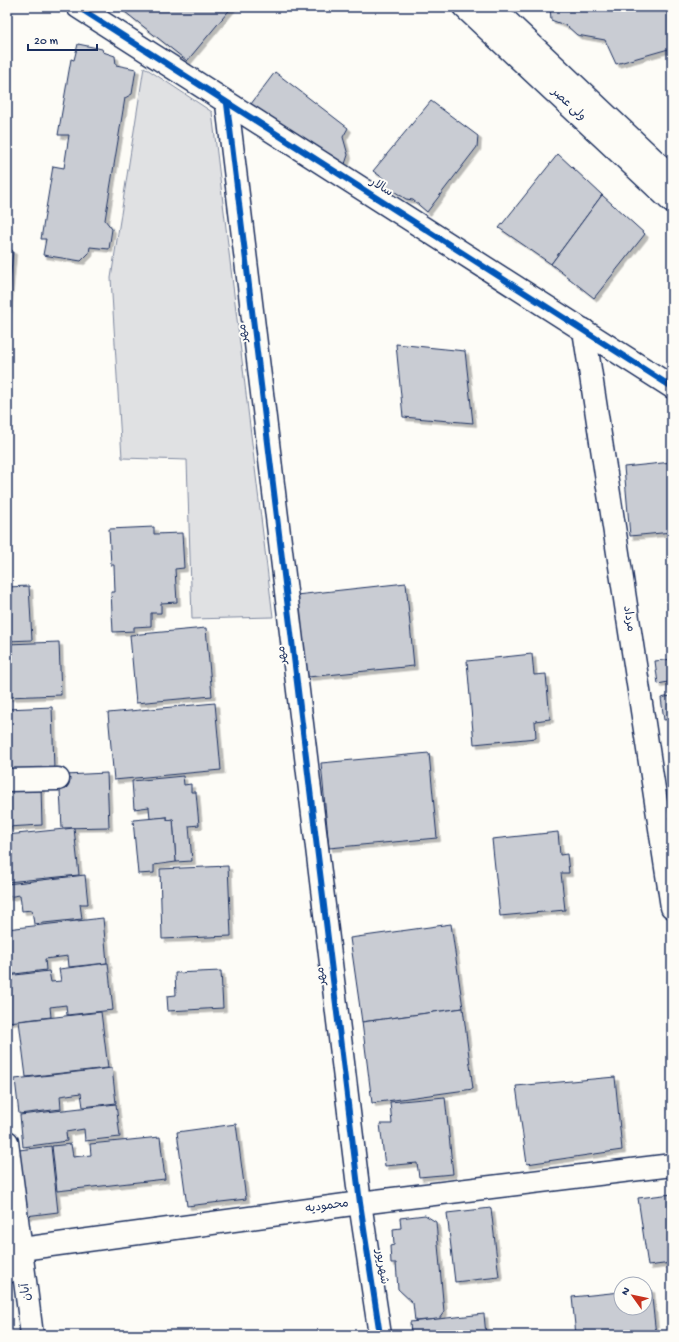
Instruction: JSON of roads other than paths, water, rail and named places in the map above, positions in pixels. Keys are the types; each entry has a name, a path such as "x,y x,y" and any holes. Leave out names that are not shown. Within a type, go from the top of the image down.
{"street":[{"name":"سالار","path":"78,7 227,104 672,387"},
{"name":"ولی عصر","path":"464,7 672,202"},
{"name":"ولی عصر","path":"492,7 672,177"},
{"name":"مهر","path":"227,104 360,1203"},
{"name":"مرداد","path":"584,330 672,907"},
{"path":"7,780 58,779"},
{"name":"آبان","path":"7,1142 14,1250 32,1335"},
{"name":"محمودیه","path":"14,1250 360,1203 672,1165"},
{"name":"شهریور","path":"360,1203 380,1335"},
{"path":"7,1272 14,1250"}]}
